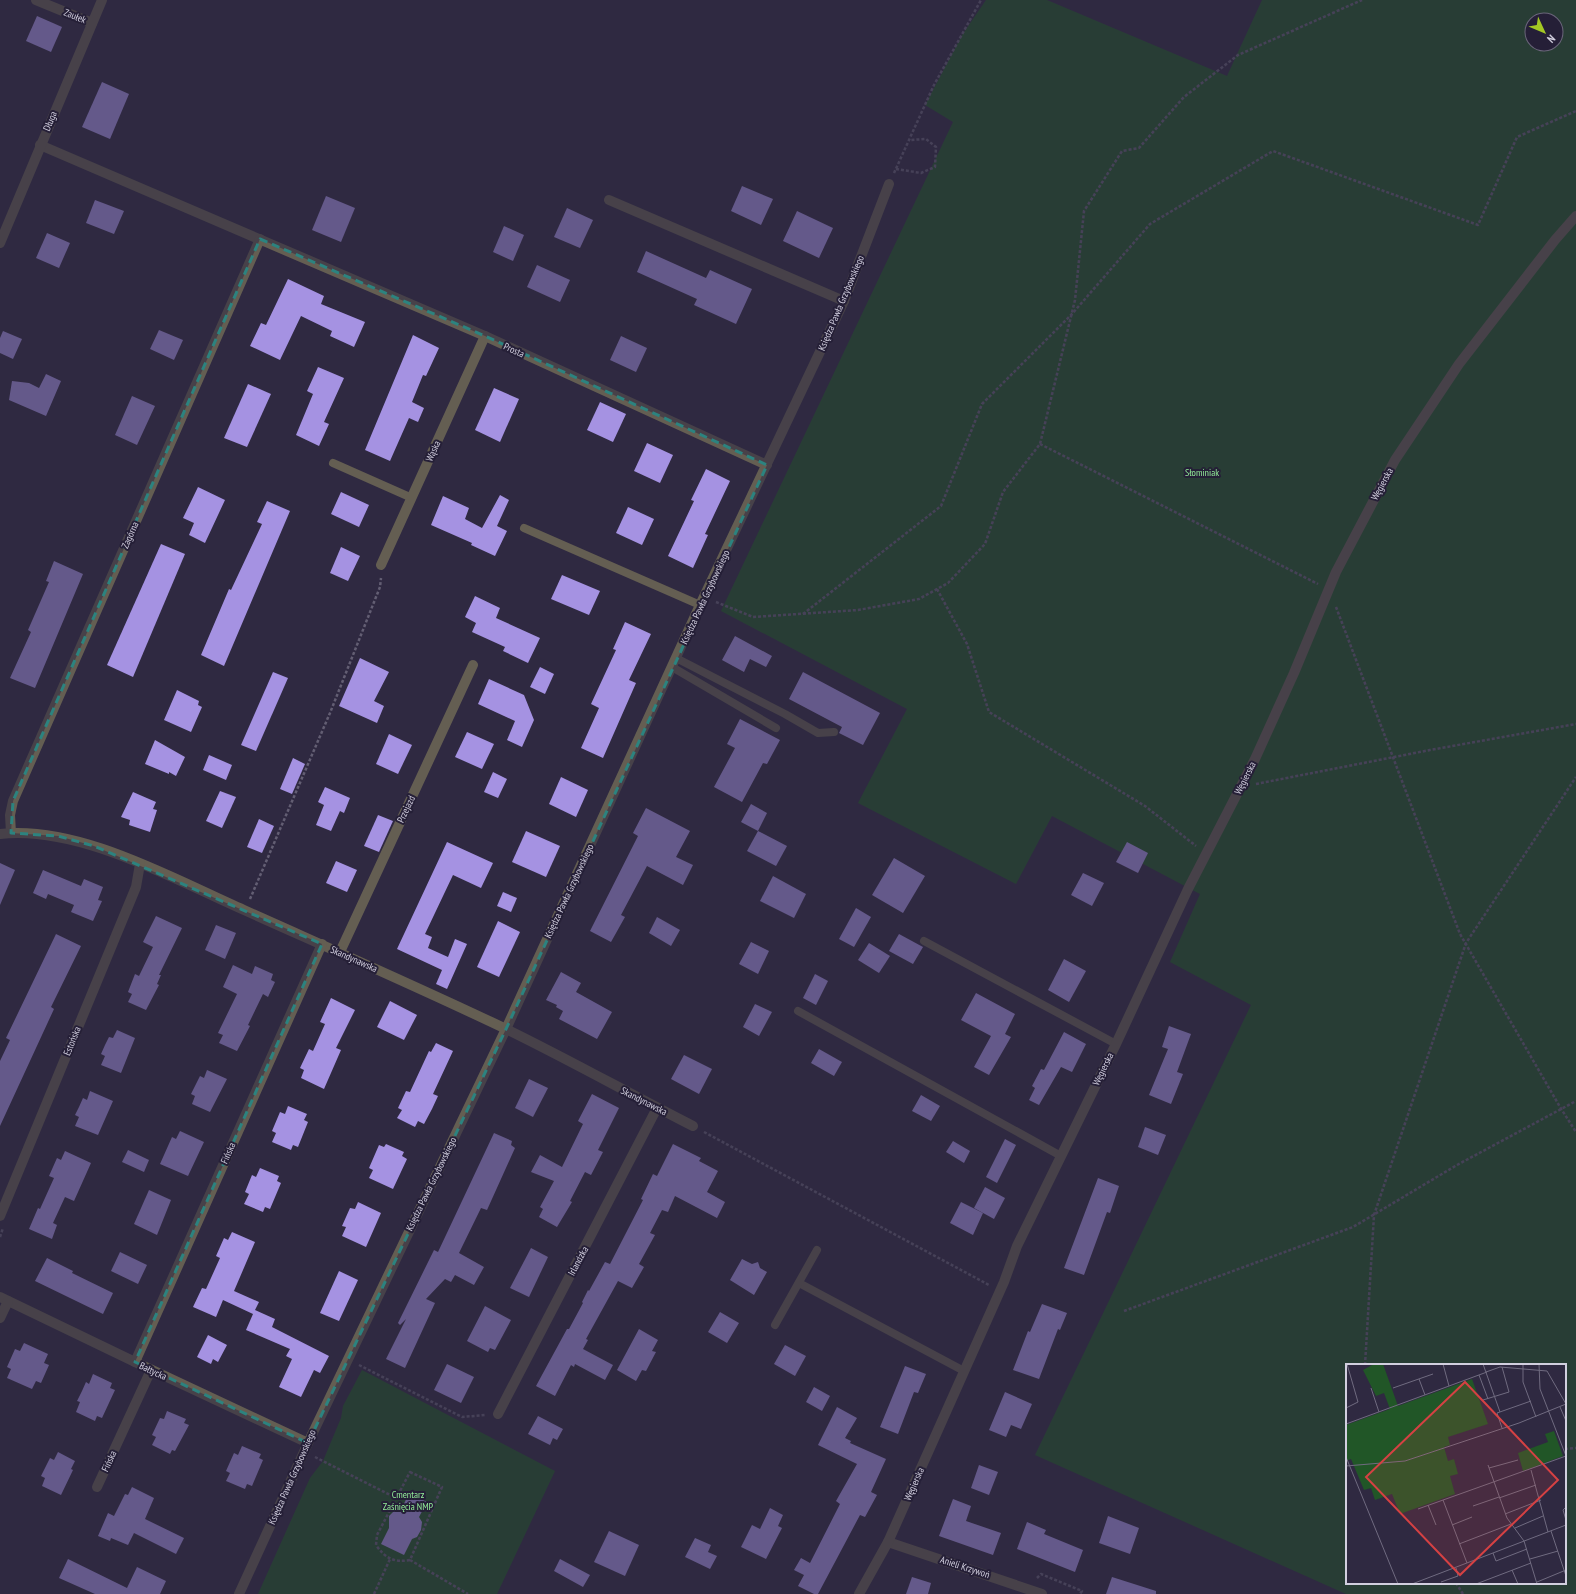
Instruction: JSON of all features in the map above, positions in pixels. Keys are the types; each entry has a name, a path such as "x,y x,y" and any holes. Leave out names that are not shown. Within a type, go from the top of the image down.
{"street":[{"name":"Zaułek","path":"36,0 92,23"},
{"name":"Długa","path":"0,243 102,0"},
{"name":"Prosta","path":"40,145 485,336 767,465"},
{"name":"Księdza Pawła Grzybowskiego","path":"240,1594 347,1359 506,1029 702,601 844,301 889,184"},
{"path":"609,200 844,301"},
{"name":"Węgierska","path":"859,1594 888,1542 1000,1291 1017,1246 1116,1044 1206,854 1240,788 1294,673 1329,589 1395,460 1459,364 1555,240 1576,216"},
{"name":"Zagórna","path":"11,833 10,815 13,801 260,239"},
{"name":"Wąska","path":"382,566 485,336"},
{"name":"Przejazd","path":"340,952 473,665"},
{"name":"Skandynawska","path":"0,834 11,833 58,836 94,846 140,864 340,952 506,1029 693,1126"},
{"name":"Estońska","path":"3,1220 136,887 140,864"},
{"name":"Fińska","path":"135,1362 322,944"},
{"name":"Irlandzka","path":"498,1414 657,1108"},
{"path":"0,1318 4,1299"},
{"name":"Bałtycka","path":"4,1299 151,1370 308,1443"},
{"name":"Fińska","path":"97,1487 151,1370"},
{"name":"Anieli Krzywoń","path":"888,1542 1042,1594"}],"lane":[{"path":"333,463 412,498"},
{"path":"524,528 702,601"},
{"path":"674,663 776,728"},
{"path":"674,663 785,714 818,733 834,732"},
{"path":"924,941 1116,1044"},
{"path":"798,1011 1061,1156"},
{"path":"775,1325 817,1250"},
{"path":"799,1282 964,1371"}],"path":[{"path":"889,184 934,85 981,0"},
{"path":"702,601 753,617 858,610 919,599 948,582 985,544 1003,492 1040,444 1075,300 1084,211 1122,151 1139,148 1184,97 1238,55 1362,0"},
{"path":"803,614 940,506 982,404 1072,314 1150,224 1273,151 1478,225 1517,137 1576,111"},
{"path":"896,169 921,173 936,167 936,147 926,139 910,140"},
{"path":"1040,444 1329,589 1458,927 1561,1109 1576,1132"},
{"path":"245,910 330,713 380,587 382,566"},
{"path":"936,589 967,644 989,712 1145,806 1206,854"},
{"path":"1240,788 1576,724"},
{"path":"1365,1364 1374,1215 1466,943 1576,777"},
{"path":"1124,1311 1353,1227 1457,1165 1576,1101"},
{"path":"693,1126 1000,1291"},
{"path":"0,1237 3,1220"},
{"path":"347,1359 462,1417 498,1414"},
{"path":"1566,1449 1576,1448"},
{"path":"323,1460 397,1498"},
{"path":"410,1560 442,1487 410,1472 377,1535 376,1545 380,1552 390,1559 399,1562 410,1560 468,1594"},
{"path":"374,1594 390,1559"},
{"path":"1032,1581 1041,1574 1082,1591 1080,1594"},
{"path":"1457,1584 1463,1594"}],"highlighted area":[{"path":"260,239 485,336 767,465 506,1029 308,1443 135,1362 322,944 94,846 58,836 11,833 13,801"}],"green space":[{"name":"Słominiak","path":"986,0 1047,0 1227,76 1262,0 1576,0 1576,1594 1346,1594 1035,1455 1251,1005 1170,962 1200,894 1052,816 1016,884 858,803 907,709 721,611 953,122 925,105 962,35"},
{"name":"Cmentarz Zaśnięcia NMP","path":"362,1370 555,1471 497,1594 258,1594 310,1478 323,1461 341,1418 343,1406"}],"building":[{"path":"37,16 62,27 51,52 26,41"},
{"path":"102,82 129,94 110,139 82,127"},
{"path":"742,186 773,199 761,225 731,211"},
{"path":"326,196 355,208 341,242 312,230"},
{"path":"95,200 124,211 114,234 86,223"},
{"path":"567,208 593,220 580,248 554,237"},
{"path":"797,211 833,228 819,258 783,241"},
{"path":"504,226 524,235 513,261 493,252"},
{"path":"47,233 70,243 59,268 36,258"},
{"path":"646,251 706,278 710,270 752,289 736,324 694,305 697,299 637,272"},
{"path":"537,265 570,280 560,302 527,287"},
{"path":"288,279 324,296 321,304 365,322 354,347 330,336 332,331 301,316 280,360 250,346 261,323 266,325"},
{"path":"159,330 183,340 174,360 150,349"},
{"path":"3,331 22,339 13,359 0,353 0,338"},
{"path":"413,335 439,348 426,376 423,375 412,402 424,408 418,422 409,418 390,461 365,450"},
{"path":"621,336 647,348 636,372 610,360"},
{"path":"318,367 344,378 324,422 329,424 319,446 296,435 313,394 307,391"},
{"path":"46,374 61,381 46,416 9,400 12,381 29,383 39,388"},
{"path":"248,384 271,394 247,447 224,438"},
{"path":"494,388 519,399 500,442 475,430"},
{"path":"132,396 155,406 137,445 115,435"},
{"path":"600,402 626,414 613,442 587,430"},
{"path":"647,443 673,455 660,483 634,471"},
{"path":"706,469 730,481 705,534 708,535 693,568 668,556 694,501 691,500"},
{"path":"198,487 225,500 205,543 189,535 194,523 183,518"},
{"path":"341,492 369,505 359,527 331,514"},
{"path":"500,495 509,500 497,526 507,531 495,556 471,545 472,543 431,525 443,496 469,508 465,519 482,528"},
{"path":"267,501 290,511 224,666 201,655 229,589 231,590 262,524 257,522"},
{"path":"628,507 654,519 642,545 616,533"},
{"path":"161,544 185,554 133,677 107,665"},
{"path":"341,547 360,556 348,581 330,573"},
{"path":"54,561 83,574 35,688 10,678 31,632 28,630 49,582 46,581"},
{"path":"562,575 600,591 589,615 551,599"},
{"path":"475,596 500,608 496,618 540,638 528,663 503,651 505,647 472,632 476,623 465,617"},
{"path":"625,622 651,634 629,680 636,683 603,758 581,748 599,708 591,704 616,650 613,649"},
{"path":"735,636 772,656 766,667 750,659 744,672 722,660"},
{"path":"360,658 389,672 374,701 384,706 377,723 339,706"},
{"path":"540,667 554,674 545,694 530,687"},
{"path":"273,672 288,678 256,751 241,745"},
{"path":"803,672 880,713 863,745 839,733 842,727 789,699"},
{"path":"489,679 524,695 534,720 522,747 507,740 515,721 478,704"},
{"path":"177,690 199,701 198,705 202,707 191,732 164,720"},
{"path":"740,719 780,740 767,764 763,763 742,802 714,787 735,748 727,744"},
{"path":"467,732 494,744 482,769 455,757"},
{"path":"389,734 412,745 398,774 376,764"},
{"path":"155,740 185,757 176,776 169,772 169,774 145,764"},
{"path":"209,755 232,765 226,780 203,770"},
{"path":"293,758 305,764 292,794 280,789"},
{"path":"493,772 507,779 498,798 484,792"},
{"path":"561,777 588,790 576,817 549,804"},
{"path":"325,787 350,798 344,813 340,811 331,831 316,825 324,805 318,802"},
{"path":"220,791 236,797 222,828 206,821"},
{"path":"133,792 156,802 153,809 157,810 150,832 129,825 130,820 121,817"},
{"path":"751,804 767,813 758,831 741,822"},
{"path":"646,808 690,831 676,857 693,865 683,885 647,866 621,915 625,917 611,942 590,931 638,836 633,833"},
{"path":"378,815 393,821 379,852 364,846"},
{"path":"259,819 274,826 262,853 247,847"},
{"path":"526,831 560,846 546,877 512,862"},
{"path":"758,831 787,846 776,866 747,851"},
{"path":"447,842 493,863 481,888 453,875 425,934 432,937 428,948 448,957 455,939 467,944 447,989 436,984 442,970 397,949"},
{"path":"1127,842 1148,853 1138,873 1116,862"},
{"path":"894,858 925,876 903,913 872,895"},
{"path":"336,861 357,870 347,892 326,883"},
{"path":"0,863 15,870 0,905"},
{"path":"43,870 81,886 84,879 103,887 98,900 102,901 93,921 71,912 74,905 48,894 46,899 33,893"},
{"path":"1083,873 1104,883 1092,906 1071,895"},
{"path":"773,876 806,894 794,918 760,901"},
{"path":"503,892 517,898 511,912 497,906"},
{"path":"856,908 871,917 854,947 839,939"},
{"path":"156,916 182,928 159,975 161,975 157,984 159,985 146,1010 128,1002 132,994 128,992 135,974 139,976 153,947 143,942"},
{"path":"657,917 680,930 671,946 649,933"},
{"path":"498,921 520,932 499,977 477,967"},
{"path":"216,925 236,933 225,959 205,950"},
{"path":"56,934 81,946 51,1007 54,1009 0,1126 0,1061 10,1040 6,1038"},
{"path":"899,934 923,947 913,964 889,951"},
{"path":"751,942 769,951 758,974 739,964"},
{"path":"869,943 890,956 879,973 858,960"},
{"path":"1064,959 1086,971 1069,1002 1048,990"},
{"path":"233,965 252,974 255,966 273,974 271,980 275,982 268,997 263,994 248,1025 250,1026 237,1051 219,1043 223,1035 218,1033 237,994 223,987"},
{"path":"561,972 581,983 576,992 612,1012 597,1039 559,1019 563,1011 556,1007 557,1005 546,1000"},
{"path":"815,974 828,981 816,1005 803,998"},
{"path":"976,993 1015,1014 1005,1034 1011,1037 989,1075 974,1067 991,1036 961,1020"},
{"path":"331,998 355,1010 336,1048 341,1050 324,1089 301,1078 304,1070 300,1068 309,1049 313,1051 325,1024 320,1022"},
{"path":"390,1001 417,1015 404,1040 377,1027"},
{"path":"755,1004 772,1012 759,1036 743,1027"},
{"path":"1169,1026 1191,1034 1177,1072 1183,1074 1171,1104 1149,1095 1168,1049 1162,1047"},
{"path":"117,1030 135,1038 121,1073 101,1065 105,1056 101,1054 105,1045 109,1037 113,1038"},
{"path":"1064,1032 1086,1044 1072,1072 1061,1067 1039,1105 1029,1100 1035,1088 1032,1086 1041,1069 1044,1070"},
{"path":"436,1043 453,1051 433,1094 438,1096 432,1109 424,1124 418,1121 415,1127 397,1118 402,1110 398,1108 406,1091 410,1092 429,1051 431,1052"},
{"path":"819,1049 842,1062 834,1076 811,1063"},
{"path":"684,1055 712,1069 699,1094 671,1079"},
{"path":"207,1070 227,1079 210,1112 192,1104 195,1096 191,1094 200,1076 204,1078"},
{"path":"529,1079 548,1088 533,1117 515,1108"},
{"path":"90,1091 113,1101 98,1135 75,1126 79,1117 75,1115 83,1098 87,1100"},
{"path":"592,1094 619,1108 598,1150 603,1152 591,1175 585,1172 570,1201 572,1202 557,1227 539,1217 543,1209 540,1207 554,1181 531,1172 540,1155 562,1167 583,1124 578,1121"},
{"path":"921,1095 940,1106 931,1121 912,1111"},
{"path":"288,1106 307,1114 304,1120 308,1122 298,1147 293,1145 291,1150 272,1142 276,1133 272,1131 280,1112 285,1114"},
{"path":"1145,1127 1166,1135 1158,1155 1138,1147"},
{"path":"180,1131 204,1142 188,1176 160,1164 172,1137 176,1139"},
{"path":"494,1133 512,1141 511,1145 515,1148 487,1210 481,1208 459,1253 484,1267 474,1285 455,1275 451,1282 445,1279 426,1299 435,1303 405,1368 386,1359 406,1319 400,1325 398,1323 434,1250 438,1252"},
{"path":"1005,1139 1016,1145 997,1183 986,1177"},
{"path":"953,1141 970,1151 964,1163 946,1152"},
{"path":"386,1144 404,1152 402,1156 407,1159 393,1189 369,1178 373,1170 369,1168 379,1145 384,1147"},
{"path":"673,1144 701,1158 699,1161 718,1171 707,1192 725,1202 717,1218 675,1196 668,1212 662,1210 650,1233 655,1235 639,1264 644,1267 632,1288 618,1281 586,1339 588,1340 583,1349 613,1365 605,1380 575,1364 574,1367 571,1365 555,1396 536,1386 567,1329 569,1329 588,1290 589,1291 605,1262 610,1264 643,1200 641,1199 653,1174 657,1176"},
{"path":"128,1150 149,1160 144,1172 122,1162"},
{"path":"65,1151 91,1163 74,1201 65,1197 53,1223 57,1225 52,1239 29,1229 54,1178 49,1176 57,1158 61,1160"},
{"path":"260,1168 279,1176 277,1181 281,1183 270,1209 265,1207 263,1212 244,1204 249,1194 245,1192 252,1175 256,1177"},
{"path":"1098,1178 1119,1186 1110,1213 1107,1212 1084,1275 1064,1268"},
{"path":"985,1187 1005,1198 994,1219 974,1208"},
{"path":"149,1190 171,1200 157,1235 134,1224"},
{"path":"358,1202 381,1213 366,1247 342,1236 346,1227 342,1226 350,1208 355,1209"},
{"path":"961,1202 983,1213 973,1235 950,1223"},
{"path":"232,1232 255,1242 234,1291 259,1302 255,1310 275,1319 272,1327 329,1356 320,1373 314,1370 301,1397 279,1387 292,1359 286,1356 290,1349 246,1330 253,1314 223,1300 216,1317 193,1307 202,1288 206,1289 220,1258 216,1256 224,1238 228,1240"},
{"path":"531,1248 548,1257 529,1297 510,1288"},
{"path":"120,1252 147,1265 138,1284 111,1271"},
{"path":"47,1258 73,1271 72,1273 113,1293 103,1314 35,1281"},
{"path":"742,1259 752,1264 758,1262 760,1268 767,1272 754,1295 730,1280"},
{"path":"339,1271 358,1280 339,1321 320,1313"},
{"path":"1042,1304 1067,1313 1060,1330 1058,1329 1039,1379 1013,1370 1028,1331 1030,1332"},
{"path":"485,1306 511,1320 495,1350 490,1348 488,1352 467,1341"},
{"path":"720,1312 739,1323 727,1343 708,1332"},
{"path":"639,1329 658,1340 652,1351 656,1352 646,1371 642,1370 636,1381 617,1370"},
{"path":"208,1335 227,1345 218,1362 213,1359 211,1364 197,1357"},
{"path":"24,1343 48,1354 44,1363 49,1365 41,1383 36,1381 32,1389 7,1378 11,1369 7,1367 15,1349 20,1351"},
{"path":"785,1345 806,1356 795,1376 774,1364"},
{"path":"447,1364 474,1377 461,1403 434,1390"},
{"path":"905,1366 926,1374 918,1393 914,1392 898,1434 880,1427"},
{"path":"93,1374 112,1383 110,1388 115,1390 102,1418 97,1416 95,1421 76,1412 80,1402 77,1401 86,1382 89,1384"},
{"path":"814,1387 830,1396 822,1411 806,1402"},
{"path":"1005,1392 1032,1404 1021,1429 1011,1425 1006,1437 989,1430"},
{"path":"837,1407 857,1418 845,1438 851,1441 850,1443 886,1459 871,1492 877,1495 865,1517 860,1515 818,1594 814,1594 798,1586 804,1575 794,1570 801,1558 810,1563 840,1504 836,1501 857,1464 818,1445"},
{"path":"167,1411 186,1419 184,1423 189,1425 175,1451 172,1450 170,1454 152,1445 156,1437 152,1435 160,1418 164,1419"},
{"path":"538,1416 563,1429 557,1440 553,1438 550,1445 528,1434"},
{"path":"242,1446 261,1454 259,1458 263,1460 252,1486 247,1484 245,1489 226,1481 230,1473 226,1471 234,1453 238,1455"},
{"path":"58,1452 75,1461 71,1469 73,1470 61,1495 42,1486 45,1478 41,1476 50,1458 54,1460"},
{"path":"979,1465 998,1472 989,1495 971,1488"},
{"path":"132,1487 154,1498 145,1519 184,1538 176,1554 134,1533 128,1545 111,1538 110,1541 98,1536 108,1513 114,1516 125,1494 128,1495"},
{"path":"409,1493 427,1502 419,1517 422,1522 421,1530 417,1537 412,1539 404,1555 381,1544 389,1528 389,1516 396,1509 402,1508"},
{"path":"953,1499 971,1506 966,1521 1001,1533 993,1555 939,1536"},
{"path":"770,1508 783,1515 778,1526 782,1528 766,1559 741,1547 752,1525 760,1529"},
{"path":"1108,1516 1139,1528 1130,1554 1099,1543"},
{"path":"1027,1522 1046,1530 1044,1534 1083,1550 1075,1572 1017,1549"},
{"path":"609,1531 639,1545 625,1576 594,1562"},
{"path":"695,1538 711,1545 708,1552 717,1556 710,1569 685,1557"},
{"path":"68,1559 127,1588 137,1567 166,1581 160,1594 95,1594 59,1578"},
{"path":"560,1559 590,1575 583,1587 554,1571"},
{"path":"912,1577 931,1583 928,1594 906,1594"},
{"path":"1112,1577 1156,1591 1156,1594 1106,1594"}]}
